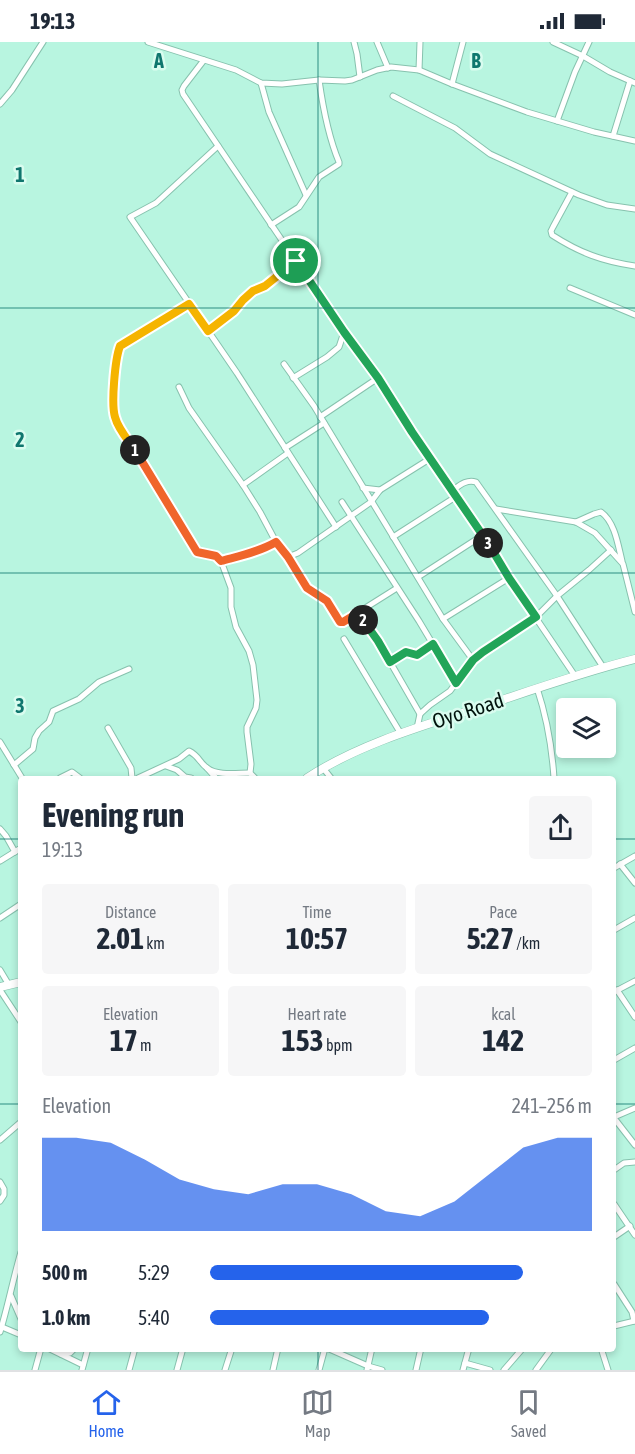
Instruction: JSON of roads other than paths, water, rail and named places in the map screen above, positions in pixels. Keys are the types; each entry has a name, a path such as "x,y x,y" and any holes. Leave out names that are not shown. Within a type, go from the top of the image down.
{"street":[{"path":"0,104 12,90 43,42"},
{"path":"148,42 236,70 261,83 345,81 388,68 419,70 527,112 594,132 635,141"},
{"path":"354,42 360,77"},
{"path":"377,42 388,68"},
{"path":"419,70 420,42"},
{"path":"452,84 463,42"},
{"path":"553,42 633,82 613,136"},
{"path":"557,120 589,42"},
{"path":"204,60 184,86 183,94 344,332 378,378 575,676"},
{"path":"271,225 299,207 319,177 339,164 323,112 319,80"},
{"path":"261,83 269,112 306,195"},
{"path":"393,96 455,128 490,154 572,192 607,205 635,209"},
{"path":"218,146 156,203 130,217 208,331 336,527"},
{"path":"572,192 551,231 552,235 587,255 612,263 635,266"},
{"path":"208,331 234,311 253,291 265,286 296,261"},
{"path":"570,288 635,315"},
{"path":"189,304 120,346 114,376 114,413 115,419 197,552 216,556 221,561 231,588 231,607 236,627 249,651 253,665 257,700 255,713 247,727 250,773"},
{"path":"339,346 344,332"},
{"path":"294,378 327,357 339,346 352,342"},
{"path":"284,364 324,423 443,619 473,660"},
{"path":"320,417 378,378"},
{"path":"178,387 189,408 243,485 276,542 307,588 327,601 340,622 397,588"},
{"path":"243,485 324,423"},
{"path":"288,557 298,554 371,502 380,490 430,458"},
{"path":"393,537 455,493 465,482 471,480 476,482 557,596 603,667"},
{"path":"363,488 380,490"},
{"path":"342,502 456,683"},
{"path":"496,509 576,522 595,533 623,564"},
{"path":"576,522 601,512 607,516 614,530 635,612"},
{"path":"418,578 483,536"},
{"path":"221,561 276,542"},
{"path":"417,728 420,714 450,691 473,660 536,617 611,550"},
{"path":"443,619 509,578"},
{"path":"358,613 378,641 420,714"},
{"path":"344,639 401,734"},
{"path":"390,662 406,652 417,655 433,644"},
{"name":"Oyo Road","path":"310,776 366,748 417,728 603,667 635,659"},
{"path":"14,765 33,749 35,738 49,722 53,711 79,699 99,682 129,669"},
{"path":"537,688 544,710 554,776"},
{"path":"108,728 130,768 132,776"},
{"path":"0,742 21,776"},
{"path":"142,776 179,759 189,751 196,754 214,776"},
{"path":"165,766 177,770 184,776"},
{"path":"207,768 219,772 250,773 253,776"},
{"path":"323,768 329,776"},
{"path":"64,776 72,772 77,776"},
{"path":"0,829 18,850 0,861"},
{"path":"616,867 635,856"},
{"path":"620,864 635,883"},
{"path":"0,918 18,906"},
{"path":"616,929 635,918"},
{"path":"0,970 9,985"},
{"path":"616,990 635,981"},
{"path":"18,983 0,989 18,1017"},
{"path":"616,992 635,1017"},
{"path":"616,1059 635,1048"},
{"path":"616,1117 635,1108"},
{"path":"616,1121 635,1145"},
{"path":"0,1140 18,1124"},
{"path":"616,1169 624,1163 635,1162"},
{"path":"0,1182 4,1189 4,1195 0,1201"},
{"path":"616,1207 635,1235"},
{"path":"616,1236 630,1226"},
{"path":"18,1263 1,1329 18,1334"},
{"path":"616,1287 632,1312 634,1321 616,1326"},
{"path":"10,1294 18,1312"},
{"path":"35,1370 41,1352"},
{"path":"57,1352 82,1367 87,1352"},
{"path":"61,1354 71,1352"},
{"path":"129,1370 134,1352"},
{"path":"177,1370 182,1352"},
{"path":"225,1370 231,1352"},
{"path":"273,1370 277,1352"},
{"path":"319,1370 325,1352"},
{"path":"334,1352 367,1368 382,1370"},
{"path":"367,1368 371,1352"},
{"path":"416,1370 420,1352"},
{"path":"463,1370 468,1352"},
{"path":"504,1370 520,1352"},
{"path":"536,1370 549,1352"},
{"path":"602,1352 608,1370"},
{"path":"465,1363 490,1370"}]}
